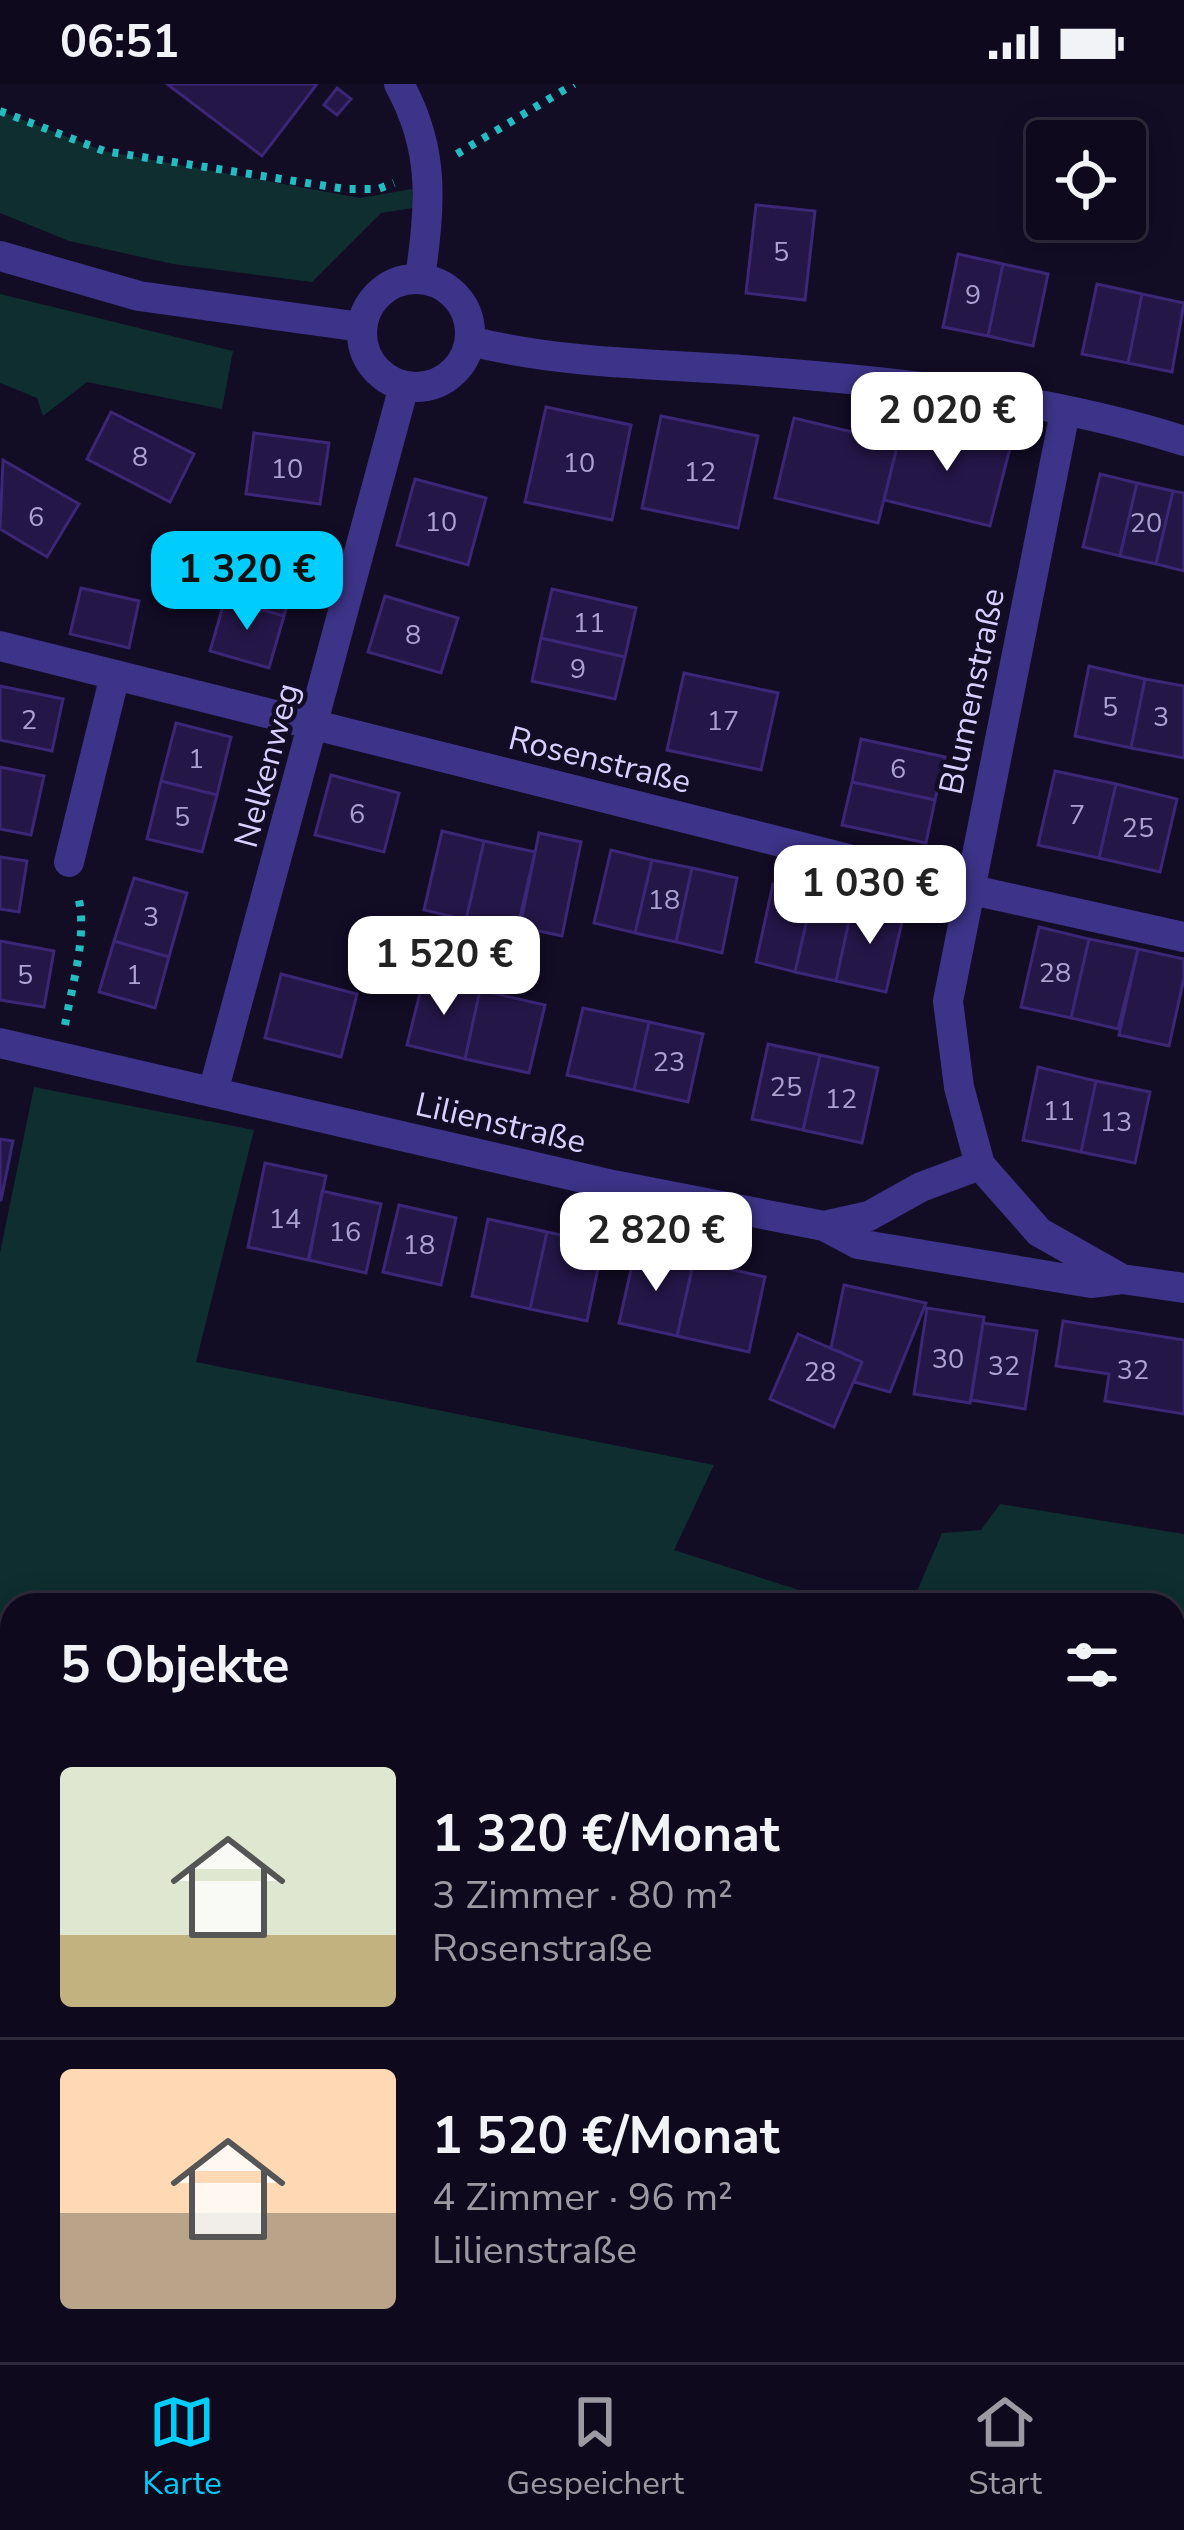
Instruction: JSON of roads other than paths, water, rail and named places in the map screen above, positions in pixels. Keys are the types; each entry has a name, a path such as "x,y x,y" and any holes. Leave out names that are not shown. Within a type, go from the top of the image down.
{"street":[{"path":"399,84 422,130 427,170 420,279"},
{"path":"0,256 139,296 361,327"},
{"path":"420,279 442,284 457,296 467,312 470,341 460,366 446,379 429,386 404,386 379,374 368,360 361,327 376,296 390,285 420,279"},
{"path":"470,341 538,354 894,382 1140,427 1184,441"},
{"name":"Nelkenweg","path":"213,1092 404,386"},
{"name":"Blumenstraße","path":"1065,412 948,1001 959,1088 980,1165 1039,1232 1122,1279 1184,1288"},
{"name":"Rosenstraße","path":"0,646 968,889 1184,937"},
{"path":"69,862 116,674"},
{"name":"Lilienstraße","path":"0,1043 613,1185 824,1226 869,1216 921,1187 980,1165"},
{"path":"824,1226 859,1244 1091,1282 1122,1279"}]}
